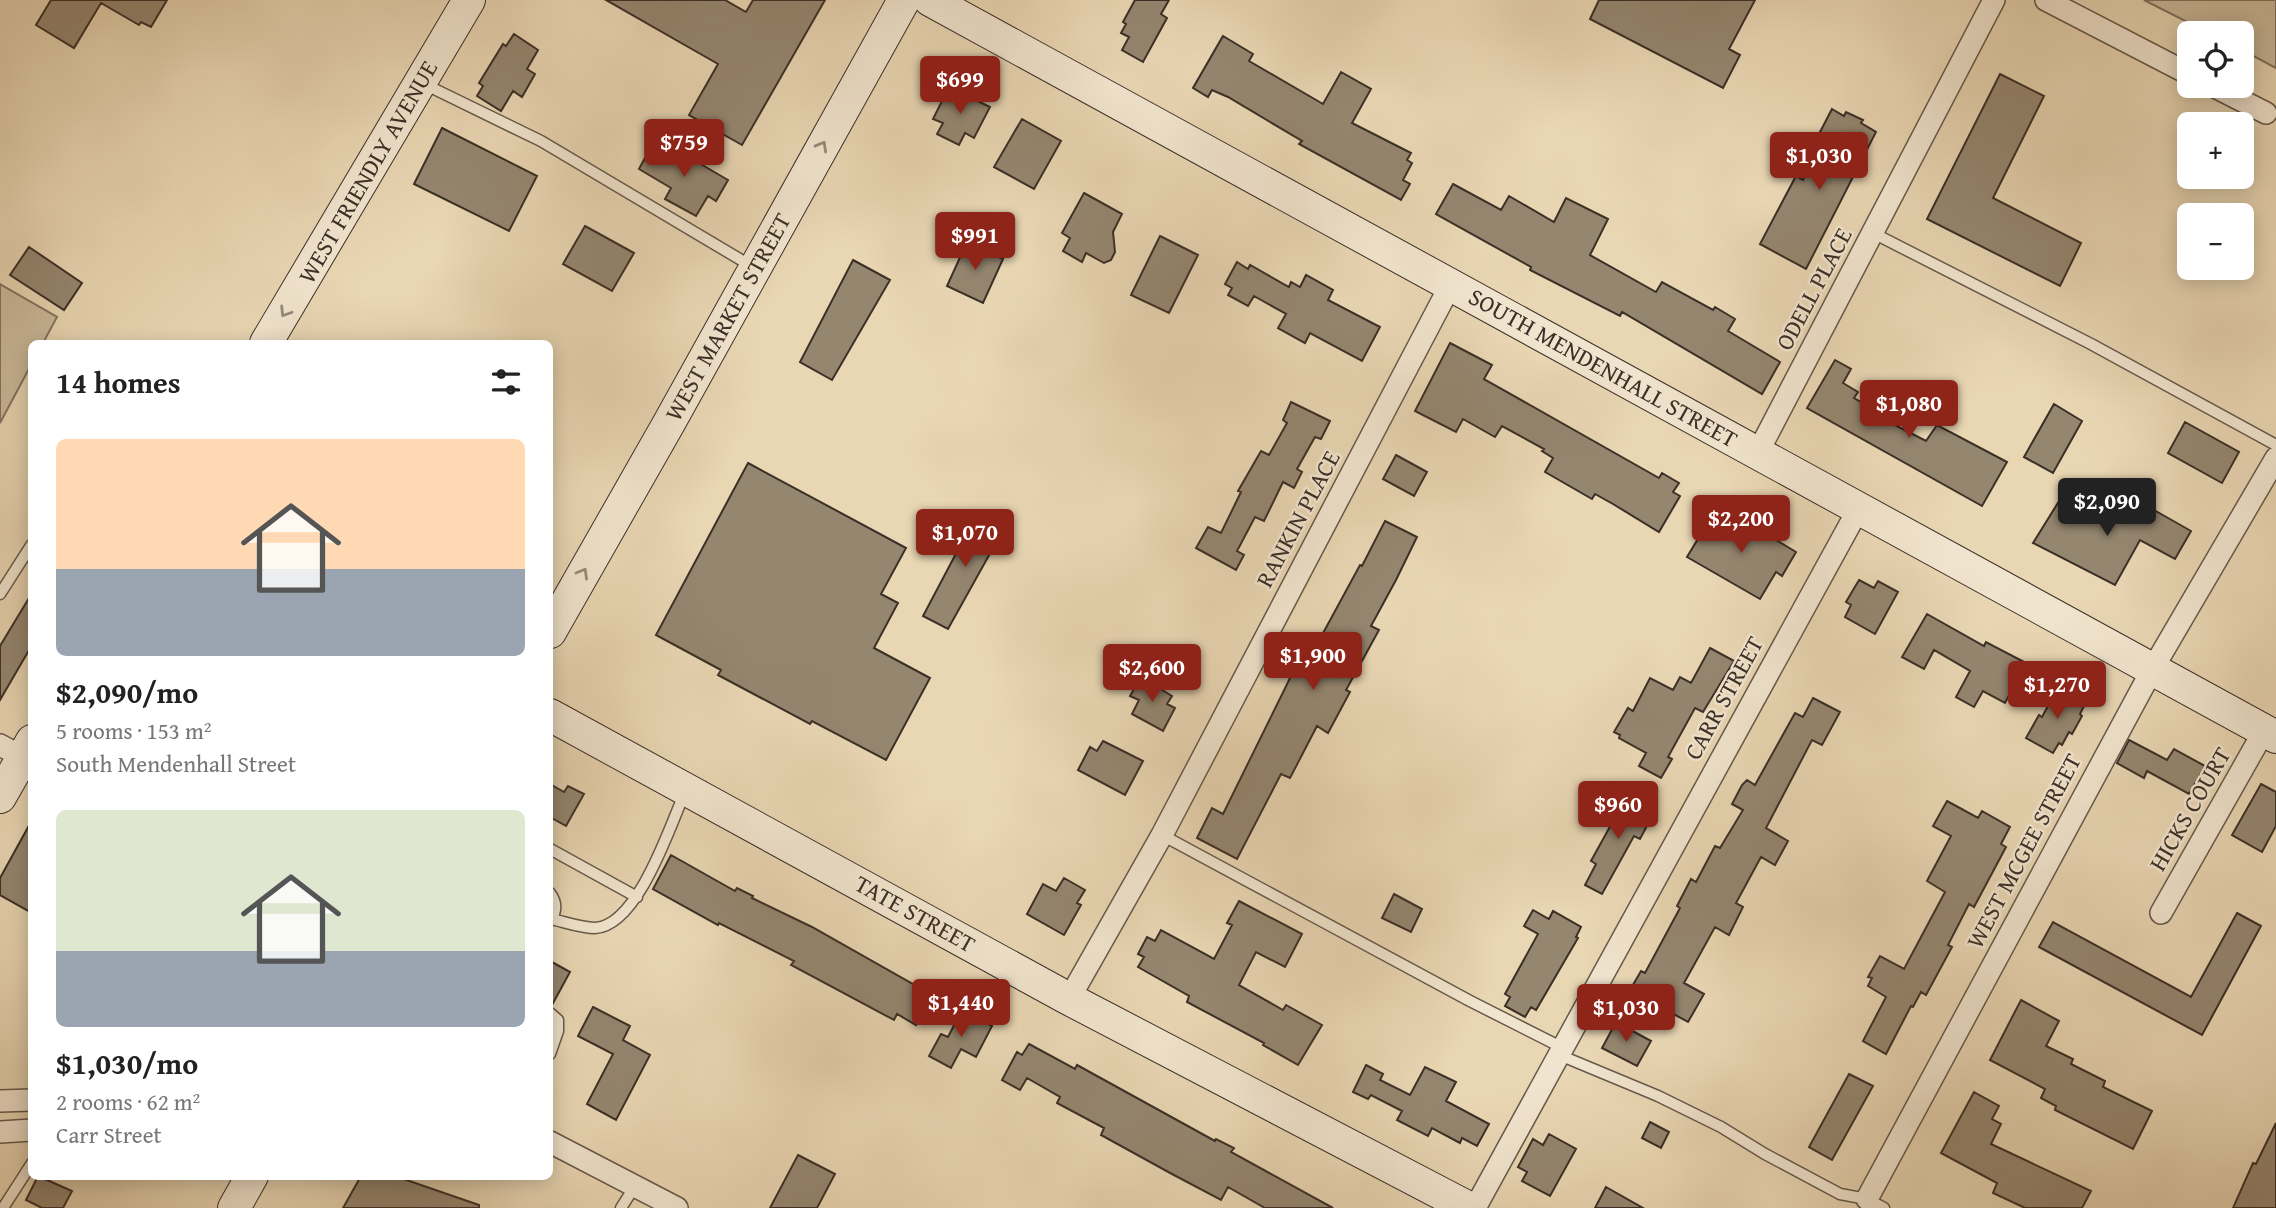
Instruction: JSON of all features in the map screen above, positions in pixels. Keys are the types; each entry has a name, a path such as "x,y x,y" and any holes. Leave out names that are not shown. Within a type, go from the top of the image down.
{"street":[{"name":"WEST FRIENDLY AVENUE","path":"268,340 469,0"},
{"name":"WEST MARKET STREET","path":"553,627 904,0"},
{"name":"SOUTH MENDENHALL STREET","path":"930,0 2270,734"},
{"name":"ODELL PLACE","path":"1757,454 1994,0"},
{"path":"2046,0 2177,68"},
{"path":"2237,98 2266,113"},
{"name":"RANKIN PLACE","path":"1069,999 1162,835 1451,284"},
{"name":"WEST MCGEE STREET","path":"1875,1204 2152,670 2276,458"},
{"name":"CARR STREET","path":"1475,1208 1559,1050 1859,508"},
{"name":"TATE STREET","path":"553,717 1069,999 1469,1208"},
{"name":"HICKS COURT","path":"2161,912 2270,734"},
{"path":"0,797 21,751"},
{"path":"0,1101 28,1100"},
{"path":"0,1132 28,1130"},
{"path":"553,1144 677,1208"},
{"path":"234,1208 249,1180"}],"lane":[{"path":"421,82 541,141 755,268"},
{"path":"1873,233 2091,344 2276,445"},
{"path":"0,594 28,550"},
{"path":"553,921 596,928 614,922 637,897 651,872 687,790"},
{"path":"1162,835 1559,1050 1721,1127 1840,1194 1875,1204"},
{"path":"553,851 637,897"},
{"path":"553,1016 558,1020 558,1031 553,1046"},
{"path":"3,1208 28,1169"},
{"path":"621,1208 635,1186"}],"shaded area":[{"path":"2144,0 2276,0 2276,68 2254,56 2254,21 2185,21"},
{"path":"0,284 57,317 45,340 28,340 28,371 0,423"}],"building":[{"path":"51,0 167,0 151,27 141,22 139,25 101,3 74,48 36,25"},
{"path":"606,0 725,0 746,12 753,0 825,0 742,145 689,115 718,64"},
{"path":"1135,0 1169,0 1161,14 1167,18 1143,62 1122,50 1129,37 1121,33 1126,24 1123,22"},
{"path":"1599,0 1755,0 1729,49 1740,55 1723,88 1590,19"},
{"path":"514,34 538,50 527,69 535,74 522,97 513,91 501,111 477,96 483,86 479,83 503,44 506,46"},
{"path":"1223,36 1253,54 1249,61 1323,104 1341,72 1371,89 1352,123 1411,153 1407,160 1412,163 1403,180 1410,184 1401,200 1299,144 1302,141 1228,97 1212,90 1208,97 1193,88"},
{"path":"2000,74 2044,96 1993,198 2081,243 2060,286 1927,219"},
{"path":"949,87 990,107 974,138 965,133 959,145 937,134 943,123 933,119"},
{"path":"1832,109 1844,116 1846,112 1863,120 1861,123 1876,132 1806,269 1760,244 1796,176 1803,180 1807,172 1814,176 1833,139 1820,132"},
{"path":"1022,119 1061,141 1034,189 994,167"},
{"path":"442,128 537,176 509,231 414,184"},
{"path":"670,146 728,180 716,201 708,196 696,216 665,199 671,188 639,169 651,147 665,154"},
{"path":"1453,184 1501,210 1509,196 1554,222 1566,198 1608,219 1590,255 1656,292 1662,282 1735,319 1728,331 1780,362 1762,394 1622,312 1620,316 1530,270 1531,267 1436,214"},
{"path":"1084,193 1122,214 1113,232 1115,252 1111,260 1104,263 1086,253 1082,262 1063,251 1070,238 1062,233"},
{"path":"585,226 634,253 612,291 563,264"},
{"path":"1160,236 1198,255 1169,313 1131,295"},
{"path":"967,242 1003,259 983,303 947,286"},
{"path":"29,247 82,283 64,310 10,275"},
{"path":"853,260 890,280 832,380 800,362"},
{"path":"1237,262 1248,269 1250,265 1289,287 1291,282 1300,287 1306,275 1333,290 1328,300 1380,327 1362,361 1310,333 1305,343 1278,328 1286,314 1254,296 1248,306 1228,295 1232,288 1225,284"},
{"path":"1450,343 1492,365 1484,379 1659,478 1662,473 1679,483 1673,492 1680,496 1659,532 1595,494 1592,499 1545,472 1553,458 1542,451 1544,449 1502,426 1495,437 1463,419 1456,432 1415,411"},
{"path":"1835,360 1851,369 1843,383 1858,392 1854,398 1890,419 1889,422 1926,441 1937,425 2007,462 1982,506 1807,408"},
{"path":"1291,402 1330,421 1321,439 1315,437 1297,469 1302,472 1294,488 1283,482 1264,521 1255,517 1237,551 1244,555 1236,570 1196,548 1208,527 1221,533 1241,492 1238,491 1261,451 1269,455 1287,423 1283,420"},
{"path":"2054,404 2082,421 2053,473 2024,457"},
{"path":"2185,422 2239,452 2222,483 2168,453"},
{"path":"1396,455 1427,472 1414,496 1383,479"},
{"path":"748,463 906,548 881,594 898,603 874,648 930,678 886,760 812,721 810,724 718,675 721,670 656,635"},
{"path":"2061,498 2111,526 2123,505 2149,519 2154,510 2191,531 2175,559 2140,540 2115,585 2033,543"},
{"path":"979,510 1007,523 948,629 923,616"},
{"path":"1715,511 1754,535 1758,529 1796,552 1782,576 1776,572 1760,599 1687,557"},
{"path":"1385,521 1417,537 1371,626 1379,630 1346,690 1350,692 1328,733 1317,726 1290,778 1281,774 1237,859 1197,838 1212,808 1223,814 1296,666 1303,670"},
{"path":"1859,580 1874,588 1878,581 1898,592 1875,634 1845,617 1851,605 1846,602"},
{"path":"28,600 28,652 0,700 0,646"},
{"path":"1927,614 1984,646 1986,642 2026,663 2005,703 1983,691 1974,707 1956,697 1970,671 1934,650 1924,669 1902,657"},
{"path":"1710,648 1734,661 1703,712 1695,708 1668,757 1672,759 1661,778 1639,766 1646,753 1619,738 1620,735 1614,732 1628,708 1633,711 1650,678 1673,690 1680,677 1691,683"},
{"path":"1141,677 1172,696 1167,704 1175,708 1163,731 1132,714 1139,700 1130,696"},
{"path":"2058,687 2086,702 2072,734 2069,732 2062,745 2059,743 2053,753 2026,738 2039,715 2042,717"},
{"path":"1813,698 1840,712 1822,745 1812,740 1766,828 1788,841 1775,865 1761,857 1736,903 1743,907 1729,935 1715,927 1684,983 1704,994 1688,1022 1630,990 1641,971 1645,973 1680,908 1677,906 1691,879 1696,882 1715,846 1720,848 1743,810 1732,804 1742,785 1747,780 1755,785 1795,713 1803,717"},
{"path":"2129,740 2167,760 2174,749 2205,766 2189,794 2147,771 2144,778 2117,763"},
{"path":"1103,741 1143,761 1125,795 1078,770 1090,747 1097,751"},
{"path":"2261,784 2276,792 2276,826 2262,852 2232,835"},
{"path":"553,786 564,792 568,786 584,794 566,826 553,819"},
{"path":"1638,792 1654,800 1643,819 1649,822 1640,839 1634,836 1602,894 1585,885 1596,864 1591,861 1612,823 1608,821 1617,805 1627,811"},
{"path":"1947,801 1978,818 1982,811 2010,827 2001,844 2006,847 1974,907 1969,904 1948,945 1952,947 1926,995 1921,992 1913,1007 1911,1006 1886,1054 1863,1041 1886,997 1868,986 1872,978 1868,977 1880,956 1904,969 1945,892 1927,881 1951,836 1933,826"},
{"path":"28,827 28,911 0,895 0,878"},
{"path":"671,855 735,891 737,888 812,927 932,995 916,1025 897,1014 894,1020 791,965 794,961 719,923 718,925 653,889"},
{"path":"1064,878 1085,890 1077,903 1081,905 1064,935 1027,914 1043,884 1056,891"},
{"path":"1394,894 1422,909 1411,932 1382,918"},
{"path":"1239,901 1302,934 1285,967 1256,952 1239,985 1283,1010 1286,1005 1322,1025 1298,1065 1263,1045 1264,1043 1187,1002 1189,996 1138,967 1144,957 1138,954 1147,937 1155,941 1161,930 1214,959 1232,925 1227,923"},
{"path":"1533,910 1549,919 1553,911 1581,927 1576,937 1578,938 1536,1010 1531,1007 1525,1017 1505,1006 1510,997 1505,994 1538,934 1524,926"},
{"path":"2237,913 2261,926 2202,1035 2039,947 2053,922 2191,997"},
{"path":"553,963 570,972 553,1003"},
{"path":"2021,1000 2059,1021 2046,1046 2073,1059 2071,1064 2105,1081 2103,1087 2152,1111 2133,1149 2055,1110 2056,1106 2041,1098 2045,1089 1990,1060"},
{"path":"593,1007 630,1026 623,1040 650,1055 616,1120 587,1104 613,1054 578,1036"},
{"path":"962,1010 992,1026 976,1057 961,1049 951,1068 929,1056 941,1034 948,1037"},
{"path":"1616,1022 1651,1041 1637,1066 1602,1048"},
{"path":"1029,1044 1075,1069 1077,1065 1215,1141 1216,1139 1234,1148 1231,1152 1333,1208 1265,1208 1228,1187 1221,1200 1172,1174 1101,1135 1104,1128 1057,1103 1060,1097 1027,1078 1020,1090 1002,1080 1017,1052 1022,1055"},
{"path":"1366,1065 1383,1074 1380,1080 1410,1095 1425,1067 1456,1082 1446,1101 1489,1124 1477,1146 1462,1138 1460,1143 1432,1128 1428,1136 1397,1120 1402,1111 1371,1095 1368,1099 1353,1092"},
{"path":"1849,1074 1873,1086 1832,1160 1809,1147"},
{"path":"1974,1092 1999,1106 1992,1119 2001,1124 1991,1144 2091,1191 2082,1208 2025,1208 1993,1193 1997,1183 1941,1153"},
{"path":"1650,1122 1669,1132 1661,1148 1642,1138"},
{"path":"2276,1123 2276,1208 2233,1208 2253,1163 2256,1164"},
{"path":"1549,1134 1576,1149 1550,1196 1522,1181 1527,1172 1518,1167 1533,1139 1543,1145"},
{"path":"798,1155 835,1174 817,1208 770,1208"},
{"path":"36,1180 47,1180 72,1191 63,1208 42,1208 26,1200"},
{"path":"359,1180 407,1180 479,1205 479,1208 343,1208"},
{"path":"1606,1187 1643,1208 1595,1208"}]}
